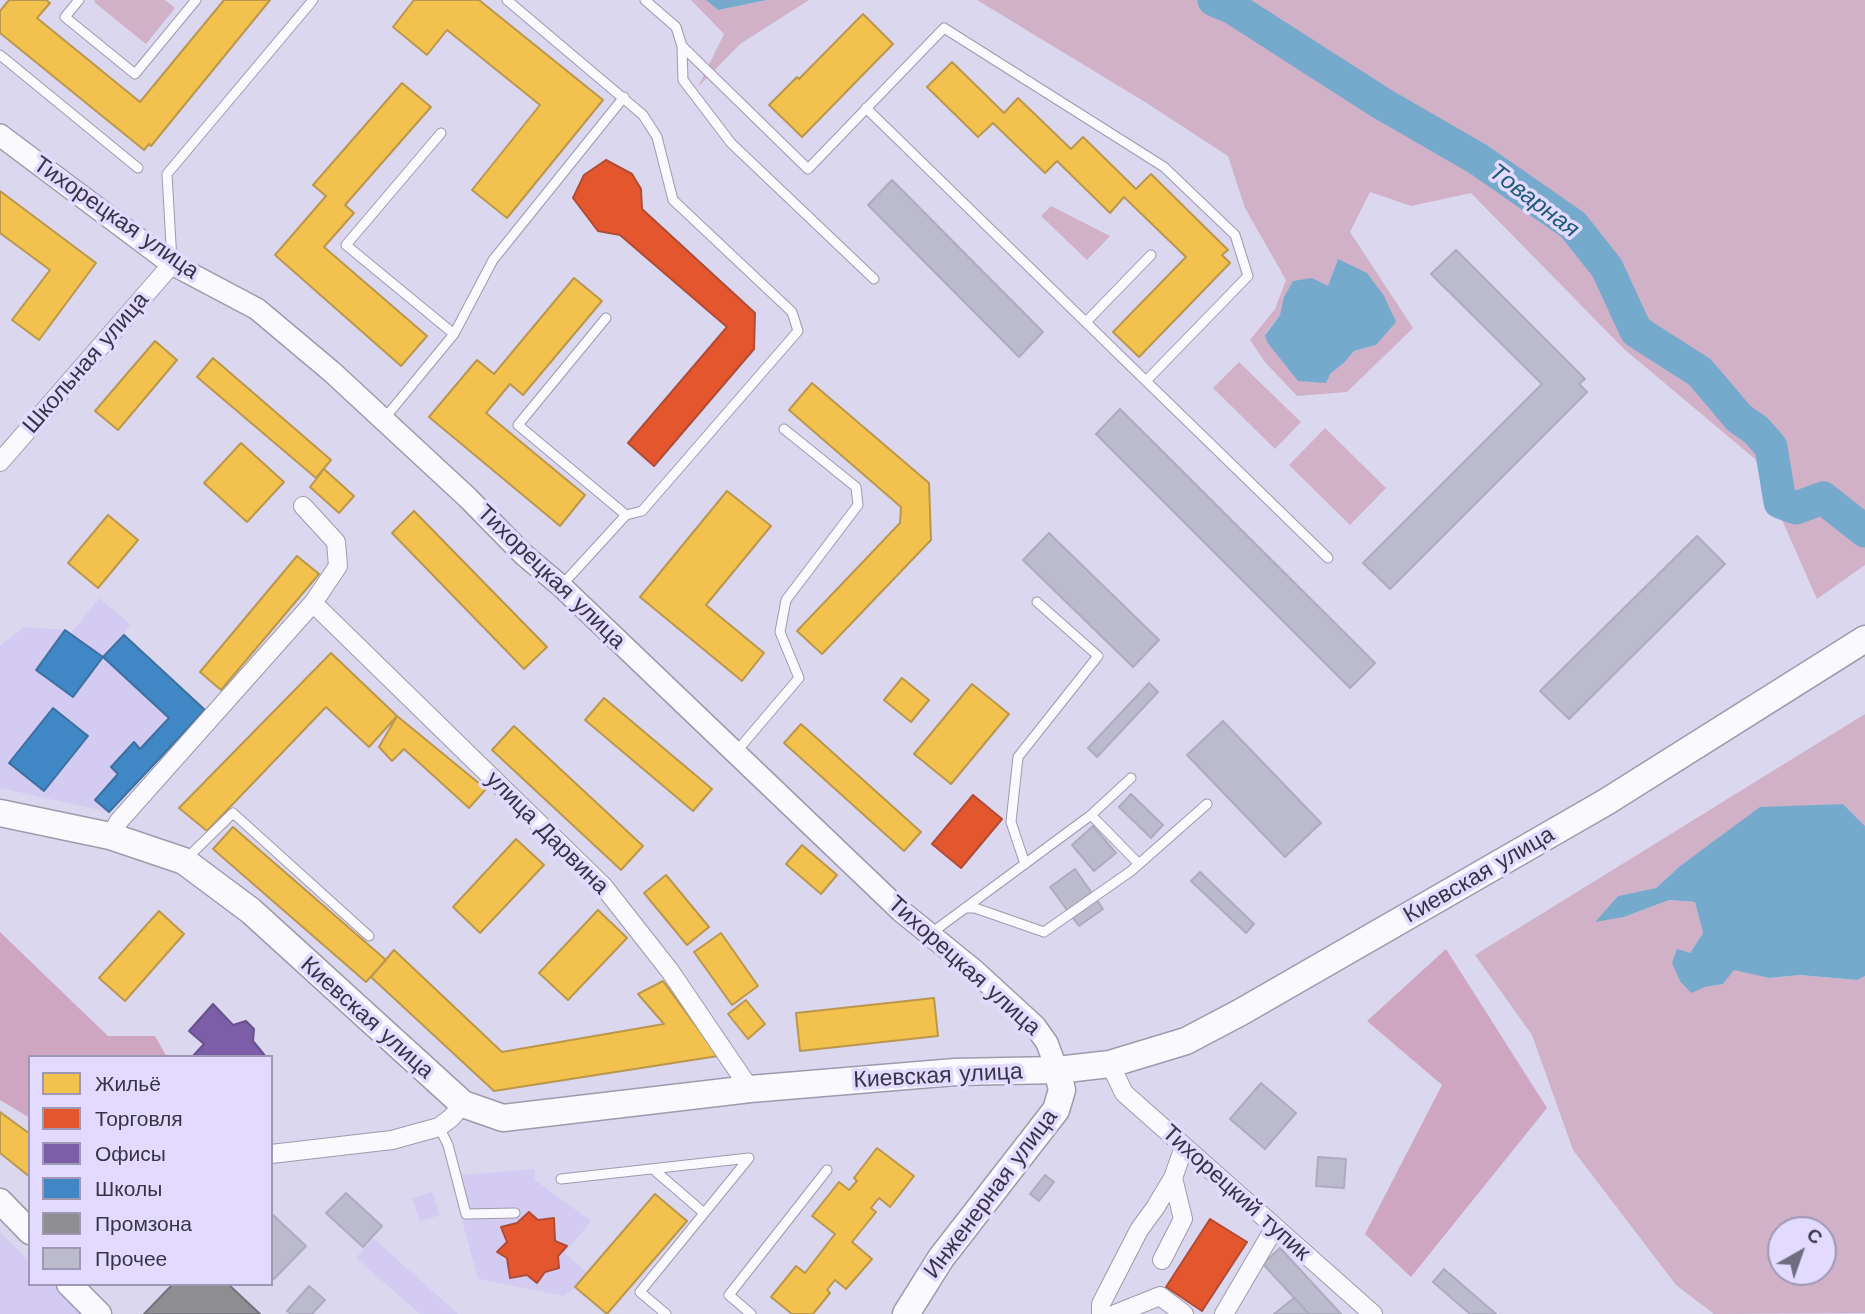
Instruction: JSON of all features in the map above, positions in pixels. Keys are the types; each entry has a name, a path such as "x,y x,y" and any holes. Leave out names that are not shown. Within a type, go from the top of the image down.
{"main road":[{"name":"Киевская улица","path":"0,813 110,836 184,861 251,911 463,1104 503,1118 750,1089 955,1072 1057,1070 1110,1064 1186,1041 1606,802 1865,639"},
{"name":"Инженерная улица","path":"906,1314 941,1258 1056,1110 1062,1090 1057,1070"},
{"path":"0,1201 28,1229"},
{"path":"71,1286 99,1314"}],"street":[{"name":"Тихорецкая улица","path":"0,135 172,264 257,309 384,419 901,911 975,971 1035,1026 1047,1043 1057,1070"},
{"name":"Школьная улица","path":"0,462 172,264"},
{"path":"110,836 119,821 313,603 338,566 336,542 303,506"},
{"name":"улица Дарвина","path":"313,603 604,887 670,971 750,1089"},
{"name":"Тихорецкий тупик","path":"1110,1064 1124,1093 1373,1314"},
{"path":"273,1154 392,1140 439,1127 463,1104"},
{"path":"1101,1314 1101,1304 1139,1230 1156,1208 1173,1178 1184,1147"},
{"path":"1162,1260 1182,1219 1173,1178"},
{"path":"1224,1314 1275,1227"},
{"path":"1115,1314 1160,1296 1184,1314"}],"lane":[{"path":"79,0 65,17 135,74 196,0"},
{"path":"172,264 167,174 313,0"},
{"path":"507,0 643,115 657,137 673,200 792,312 799,331 642,511 626,515 561,586"},
{"path":"645,0 676,27 682,46 683,80 731,143 874,279"},
{"path":"682,46 808,169 944,28 1164,167 1235,235 1248,275 1146,381"},
{"path":"0,55 138,168"},
{"path":"384,419 454,334 494,260 624,97"},
{"path":"866,108 1328,558"},
{"path":"441,133 346,245 454,334"},
{"path":"1086,322 1151,255"},
{"path":"606,317 518,425 626,515"},
{"path":"736,752 799,678 780,632 786,600 858,505 856,487 784,429"},
{"path":"1025,864 1011,821 1018,757 1098,656 1037,602"},
{"path":"928,934 1091,815 1131,778"},
{"path":"966,908 975,908 1044,932 1139,864 1207,804"},
{"path":"184,861 233,813 369,936"},
{"path":"1091,815 1139,864"},
{"path":"439,1127 448,1145 466,1214 515,1213"},
{"path":"561,1179 749,1158 640,1292 666,1314"},
{"path":"653,1169 704,1213"},
{"path":"751,1314 729,1295 827,1170"}],"shaded area":[{"path":"165,0 175,8 146,44 94,2"},
{"path":"691,0 706,0 718,10 767,0 809,0 740,44 698,87 724,34"},
{"path":"977,0 1865,0 1865,565 1817,599 1755,459 1624,349 1471,193 1411,206 1370,192 1350,232 1413,328 1347,392 1297,396 1265,362 1250,340 1275,309 1286,280 1245,208 1228,156","holes":["1338,259 1376,345 1354,351 1330,374 1265,334 1280,315 1328,287"]},
{"path":"1051,206 1110,236 1087,260 1041,216"},
{"path":"1239,362 1301,422 1275,449 1213,388"},
{"path":"1325,428 1386,488 1350,525 1289,465"},
{"path":"99,598 130,624 124,635 205,710 109,812 0,788 0,646 24,627 65,630 71,633"},
{"path":"1865,714 1865,826 1843,804 1760,808 1680,866 1656,888 1618,896 1596,921 1624,917 1669,900 1695,902 1703,933 1690,953 1691,992 1723,984 1734,969 1769,978 1800,975 1857,980 1865,976 1865,1313 1714,1314 1676,1285 1573,1150 1532,1035 1475,955"},
{"path":"0,932 108,1036 155,1036 166,1055 28,1055 28,1117 0,1100"},
{"path":"1446,949 1547,1108 1411,1277 1365,1234 1442,1085 1367,1021"},
{"path":"535,1169 535,1180 591,1221 566,1252 587,1273 574,1289 564,1296 478,1279 450,1176"},
{"path":"432,1192 440,1215 420,1221 412,1198"},
{"path":"0,1232 28,1260 28,1286 54,1286 82,1314 0,1314"},
{"path":"373,1238 458,1314 420,1314 356,1258"}],"water":[{"path":"706,0 767,0 718,10"},
{"path":"1338,259 1367,273 1384,296 1396,322 1376,345 1354,351 1330,374 1326,383 1298,381 1267,342 1265,335 1280,315 1284,297 1293,281 1312,278 1328,286"},
{"path":"1843,804 1865,826 1865,976 1857,980 1800,975 1769,978 1734,970 1723,984 1691,993 1680,981 1672,963 1677,949 1690,953 1703,933 1695,902 1669,900 1624,917 1595,922 1618,896 1656,888 1680,866 1760,807"}],"building: Жильё":[{"path":"9,0 46,0 50,3 37,18 140,102 224,0 270,0 151,146 149,144 144,150 0,33 0,11"},
{"path":"414,0 479,0 603,100 507,218 472,190 540,105 447,30 427,55 393,27"},
{"path":"863,14 893,44 802,137 769,105 797,77 799,79"},
{"path":"952,62 1004,113 1018,98 1071,149 1083,137 1136,189 1151,174 1228,250 1222,255 1230,263 1139,357 1113,332 1186,257 1124,197 1110,213 1057,161 1045,173 993,123 978,137 927,87"},
{"path":"402,83 431,107 345,205 354,213 324,247 427,336 401,366 275,255 326,196 313,185"},
{"path":"0,191 96,263 39,340 12,320 50,270 0,233"},
{"path":"574,278 602,301 523,395 510,384 486,413 585,495 560,526 429,417 477,360 494,374"},
{"path":"155,341 177,360 118,430 95,411"},
{"path":"213,358 331,460 316,478 197,377"},
{"path":"812,383 929,483 931,540 822,654 797,631 900,523 901,507 789,410"},
{"path":"241,443 284,482 247,522 204,483"},
{"path":"324,469 354,496 339,513 310,487"},
{"path":"727,491 771,526 706,605 764,653 742,681 640,597"},
{"path":"414,511 547,647 524,669 392,533"},
{"path":"108,515 138,540 98,588 68,563"},
{"path":"297,556 319,574 221,690 200,672"},
{"path":"331,653 397,716 369,747 326,707 207,831 179,808"},
{"path":"902,678 929,700 911,722 884,700"},
{"path":"972,684 1009,714 951,784 914,754"},
{"path":"604,698 712,789 693,811 585,720"},
{"path":"397,716 486,789 469,808 404,749 392,761 379,747"},
{"path":"801,724 921,832 904,851 784,743"},
{"path":"514,726 643,846 621,870 492,750"},
{"path":"233,827 386,960 366,982 213,849"},
{"path":"516,839 544,865 480,933 453,907"},
{"path":"802,845 837,875 821,894 786,864"},
{"path":"666,875 709,927 687,945 644,893"},
{"path":"598,910 627,938 568,1000 539,973"},
{"path":"159,911 184,934 125,1001 99,978"},
{"path":"721,933 758,986 732,1005 694,952"},
{"path":"394,950 502,1052 664,1024 638,994 663,981 718,1056 494,1091 371,977"},
{"path":"934,998 938,1036 800,1051 796,1013"},
{"path":"746,1000 765,1024 748,1039 728,1014"},
{"path":"0,1112 28,1133 28,1175 0,1153"},
{"path":"877,1148 914,1176 890,1207 879,1198 871,1208 876,1212 852,1242 872,1259 846,1289 835,1280 827,1290 830,1293 813,1314 792,1314 771,1297 796,1266 805,1273 835,1234 812,1216 839,1182 849,1190 857,1181 854,1178"},
{"path":"655,1194 687,1221 607,1314 575,1287"}],"building: Торговля":[{"path":"606,160 632,174 641,189 642,209 755,313 754,349 654,466 628,443 727,327 620,235 598,231 573,198 584,175"},
{"path":"973,795 1002,819 961,868 932,844"},
{"path":"529,1212 538,1220 554,1218 555,1241 567,1246 558,1256 559,1268 545,1272 537,1283 527,1275 510,1278 507,1258 497,1252 507,1242 501,1227 517,1223"},
{"path":"1210,1219 1247,1242 1202,1311 1166,1287"}],"building: Офисы":[{"path":"213,1004 233,1025 246,1021 254,1029 253,1041 264,1055 194,1055 204,1044 189,1031"}],"building: Школы":[{"path":"65,630 103,657 73,697 36,670"},
{"path":"124,635 205,710 109,812 95,800 118,774 111,767 134,742 140,749 169,718 103,657"},
{"path":"53,708 88,736 44,791 9,763"}],"building: Промзона":[{"path":"171,1286 230,1286 260,1314 144,1314"}],"building: Прочее":[{"path":"892,180 1043,332 1019,357 868,205"},
{"path":"1456,250 1585,379 1579,384 1587,392 1390,589 1363,563 1542,384 1431,274"},
{"path":"1120,409 1375,663 1350,688 1096,434"},
{"path":"1049,533 1159,640 1133,667 1023,560"},
{"path":"1697,536 1725,564 1569,719 1540,691"},
{"path":"1149,683 1158,692 1097,757 1088,748"},
{"path":"1223,721 1321,823 1285,857 1187,755"},
{"path":"1131,794 1163,825 1151,838 1119,807"},
{"path":"1093,826 1116,853 1094,871 1072,845"},
{"path":"1075,869 1103,909 1079,926 1050,887"},
{"path":"1200,872 1254,924 1246,933 1191,881"},
{"path":"1261,1083 1296,1113 1265,1149 1230,1119"},
{"path":"1318,1157 1346,1159 1344,1188 1316,1186"},
{"path":"1045,1175 1054,1182 1039,1201 1030,1194"},
{"path":"346,1193 382,1226 363,1247 326,1213"},
{"path":"273,1215 306,1246 273,1278"},
{"path":"1280,1248 1341,1314 1309,1314 1263,1264"},
{"path":"1444,1269 1496,1314 1470,1314 1433,1282"},
{"path":"309,1286 325,1300 312,1314 291,1314 287,1311"},
{"path":"1294,1298 1309,1314 1274,1314"}],"waterway":[{"name":"Товарная","path":"1214,0 1233,8 1381,103 1478,159 1573,225 1607,268 1636,331 1700,372 1739,418 1756,430 1771,447 1780,502 1796,508 1823,498 1865,531"}]}
